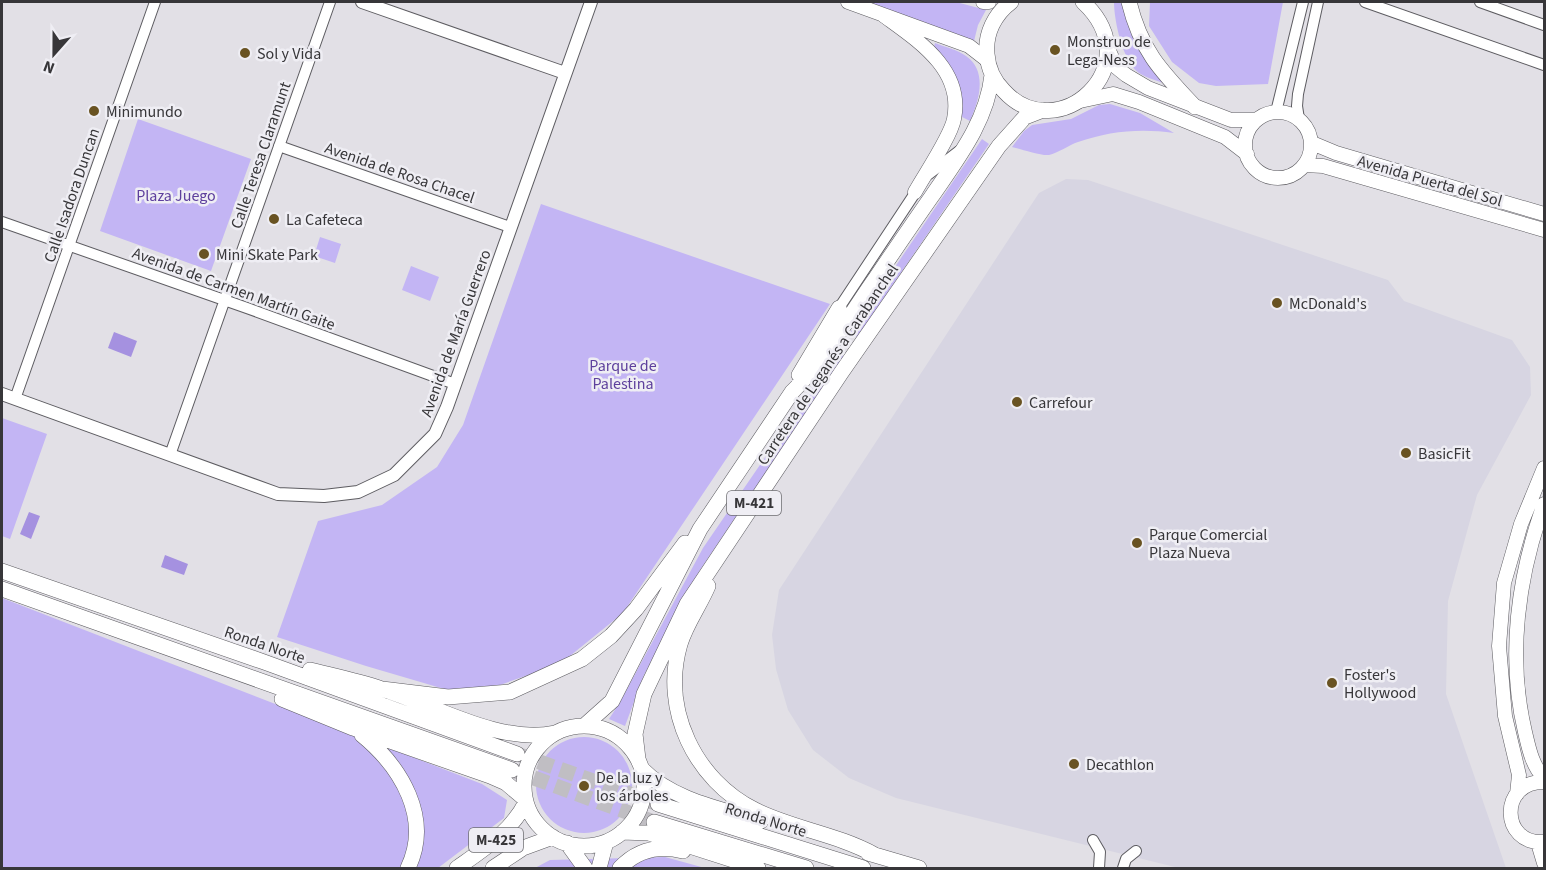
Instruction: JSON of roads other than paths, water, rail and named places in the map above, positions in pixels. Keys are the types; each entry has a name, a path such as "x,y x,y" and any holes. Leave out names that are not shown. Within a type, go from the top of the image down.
{"main road":[{"path":"848,2 969,46 990,68"},
{"path":"983,2 989,2"},
{"name":"M-421","path":"966,145 986,108 990,93 988,36 998,15 1011,2"},
{"path":"1129,2 1145,49 1167,78 1196,107"},
{"path":"1092,5 1101,22 1107,46 1116,67 1126,75 1148,88 1232,120 1256,120"},
{"path":"884,15 927,47 951,79 954,119 946,138 915,192"},
{"path":"1080,101 1098,83 1107,59 1107,46"},
{"name":"M-421","path":"990,68 1008,95 1018,103 1043,110 1068,106 1080,101"},
{"path":"1080,101 1113,94 1225,136 1246,154 1256,170 1273,178 1291,176 1305,165 1312,143 1310,134 1299,119 1284,112 1265,114 1256,120 1246,136 1246,154"},
{"name":"Carretera de Leganés a Carabanchel","path":"640,764 635,734 644,694 687,604 841,373 999,146 1025,117 1043,110"},
{"name":"Avenida Puerta del Sol","path":"1312,143 1336,153 1545,214"},
{"name":"Carretera de Leganés a Carabanchel","path":"584,726 612,701 700,529 792,392 809,375 821,358 966,145"},
{"name":"Avenida Puerta del Sol","path":"1305,165 1323,166 1545,230"},
{"name":"M-421","path":"792,392 801,371 839,308"},
{"path":"1545,468 1521,524 1504,583 1499,646 1505,717 1519,775 1517,794 1511,809 1513,824 1523,837 1542,842 1545,863"},
{"path":"1545,504 1531,540 1520,590 1515,650 1520,713 1536,769 1545,778"},
{"path":"382,689 448,697 510,692 582,659 611,636 636,609 685,543 700,529"},
{"path":"723,549 702,601 681,643 675,676 676,697 687,740 706,771 717,783 755,810 786,823 858,845 875,855"},
{"name":"Ronda Norte","path":"2,571 264,662 517,754"},
{"path":"2,589 512,770"},
{"path":"264,662 293,665 382,689 504,732 537,735 558,732"},
{"path":"227,670 248,684 278,698 353,728 507,783 526,800 537,822 560,840 585,868"},
{"name":"M-421","path":"558,732 584,726 610,731 621,738 640,764 644,786 642,803 634,819 622,832 606,842 594,845 560,840"},
{"path":"353,728 384,754 402,778 408,791 413,806 416,829 416,848 408,868"},
{"path":"526,800 525,778 529,765 542,745 558,732"},
{"path":"640,764 661,785 676,793 920,868"},
{"path":"1517,794 1532,783 1545,782"},
{"name":"M-425","path":"457,868 494,841 513,823 526,800"},
{"name":"Ronda Norte","path":"658,804 863,868"},
{"path":"654,822 806,868"},
{"path":"622,832 649,833 758,868"},
{"name":"M-425","path":"493,868 523,848 560,840"},
{"path":"599,868 606,842"},
{"path":"620,868 638,854 668,848 748,868"}],"street":[{"name":"Calle Isadora Duncan","path":"15,399 155,2"},
{"name":"Calle Teresa Claramunt","path":"170,455 330,2"},
{"path":"362,2 565,73"},
{"name":"Avenida de María Guerrero","path":"2,394 279,494 324,496 358,492 394,475 435,434 455,384 591,2"},
{"path":"1276,112 1303,2"},
{"path":"1299,119 1298,94 1318,2"},
{"path":"1365,2 1545,65"},
{"path":"1480,2 1545,25"},
{"name":"M-421","path":"839,308 929,174 966,145"},
{"name":"Avenida de Rosa Chacel","path":"279,146 510,227"},
{"name":"Avenida de Carmen Martín Gaite","path":"2,222 455,384"},
{"path":"1093,840 1100,852 1099,868"},
{"path":"1123,868 1126,859 1136,850"}],"tunnel":[{"path":"517,754 658,804"},
{"path":"512,770 654,822"}],"place":[{"name":"Monstruo de Lega-Ness","path":"1055,50"},
{"name":"Sol y Vida","path":"245,53"},
{"name":"Minimundo","path":"94,111"},
{"name":"La Cafeteca","path":"274,219"},
{"name":"Mini Skate Park","path":"204,254"},
{"name":"McDonald's","path":"1277,303"},
{"name":"Carrefour","path":"1017,402"},
{"name":"BasicFit","path":"1406,453"},
{"name":"Parque Comercial Plaza Nueva","path":"1137,543"},
{"name":"Foster's Hollywood","path":"1332,683"},
{"name":"Decathlon","path":"1074,764"},
{"name":"De la luz y los árboles","path":"584,786"}],"park label":[{"name":"Plaza Juego","path":"176,195"},
{"name":"Parque de Palestina","path":"623,374"}]}
